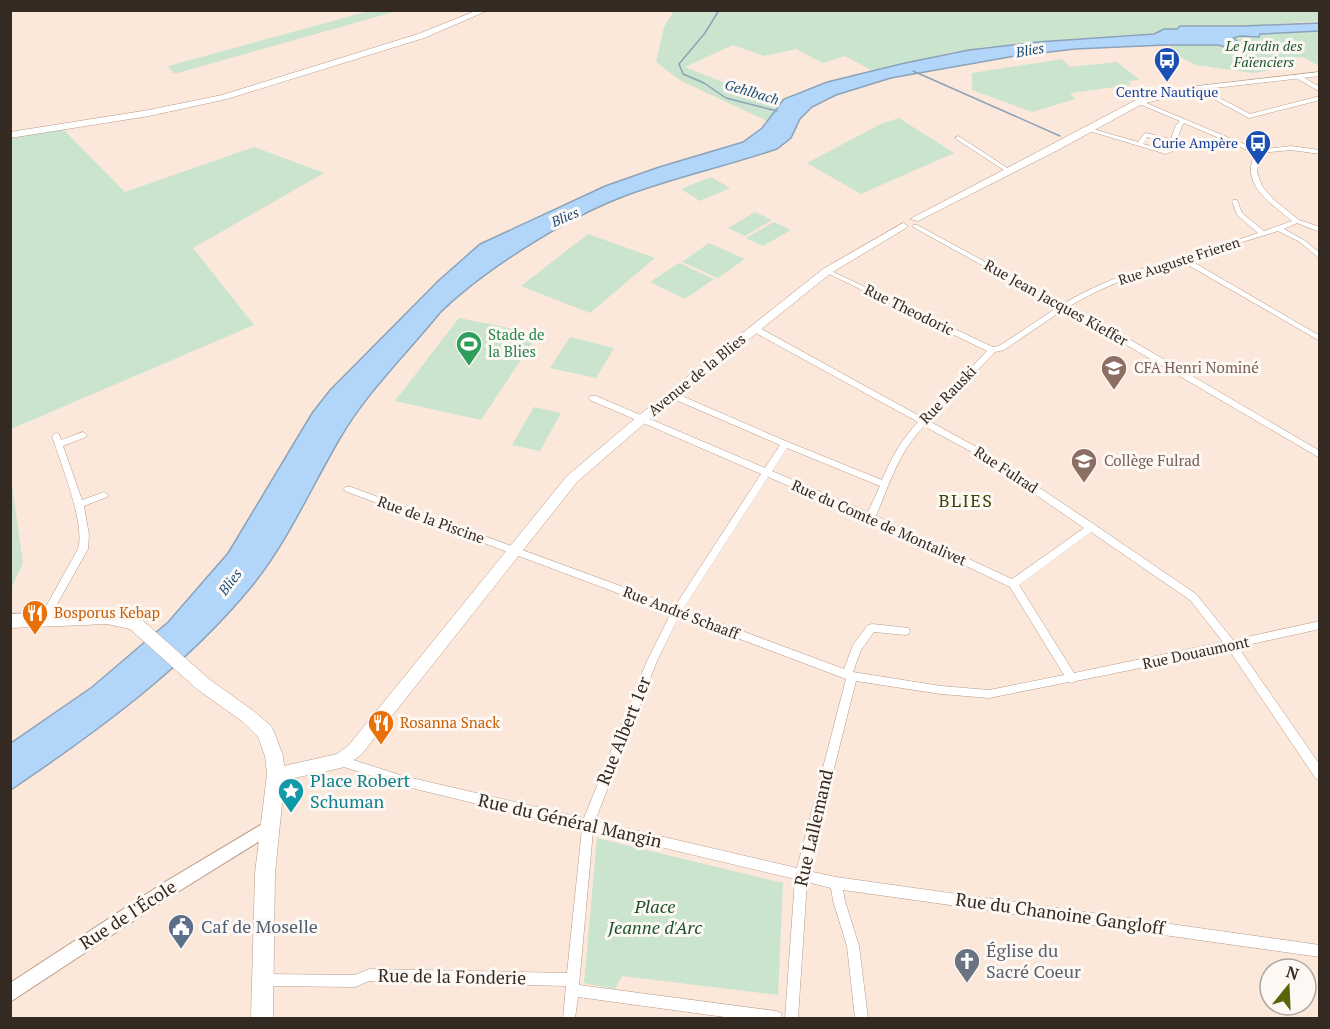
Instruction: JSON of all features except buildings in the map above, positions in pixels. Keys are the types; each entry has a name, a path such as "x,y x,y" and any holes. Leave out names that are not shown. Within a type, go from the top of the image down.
{"main road":[{"path":"10,135 149,113 216,99 421,36 486,10"},
{"name":"Avenue de la Blies","path":"515,551 572,480 642,419 827,271 1139,102 1197,88 1320,74"},
{"path":"276,774 341,760 365,739 515,551"},
{"path":"10,621 107,617 129,621 145,631 188,670 249,717 264,732 274,756 276,774 269,828 262,1018"}],"street":[{"path":"1297,76 1320,90"},
{"path":"1197,88 1249,116 1320,98"},
{"path":"1139,102 1257,152 1291,148 1320,152"},
{"path":"1089,130 1166,152 1170,151 1179,125 1183,121"},
{"path":"1139,145 1146,135 1174,142"},
{"path":"958,138 1009,171"},
{"path":"1257,152 1254,172 1259,187 1297,221 1320,230"},
{"path":"1235,201 1239,214 1263,234"},
{"name":"Rue Auguste Frieren","path":"1064,308 1096,288 1181,258 1279,229 1297,221"},
{"name":"Rue Jean Jacques Kieffer","path":"911,224 1224,397 1320,455"},
{"path":"1279,229 1302,241 1320,257"},
{"path":"1181,258 1320,339"},
{"name":"Rue Theodoric","path":"827,271 992,350"},
{"name":"Rue Rauski","path":"871,517 894,461 909,437 924,420 992,350 1001,348 1064,308"},
{"name":"Rue Fulrad","path":"755,329 984,455 1193,597 1232,645 1287,728 1318,769"},
{"path":"672,395 884,484"},
{"name":"Rue du Comte de Montalivet","path":"593,398 871,517 1013,585"},
{"path":"44,619 85,543 79,504 57,440 83,435"},
{"name":"Rue Albert 1er","path":"569,1018 588,825 652,661 676,612 786,444"},
{"name":"Rue de la Piscine","path":"348,489 515,551"},
{"path":"79,504 104,495"},
{"path":"1072,679 1013,585 1092,527"},
{"name":"Rue André Schaaff","path":"515,551 850,676 941,690 989,694 1072,679"},
{"name":"Rue Douaumont","path":"1072,679 1320,625"},
{"path":"850,676 857,648 872,628 905,631"},
{"name":"Rue Lallemand","path":"792,1018 801,875 850,676"},
{"name":"Rue du Général Mangin","path":"341,760 403,782 801,875"},
{"name":"Rue de l'École","path":"10,994 96,935 269,828"},
{"name":"Rue du Chanoine Gangloff","path":"801,875 836,883 1320,951"},
{"path":"836,883 853,946 861,1018"},
{"name":"Rue de la Fonderie","path":"263,980 356,981 369,975 571,985"},
{"path":"571,985 776,1018"}],"green space":[{"path":"369,11 397,11 174,74 168,66"},
{"path":"674,11 1319,11 1319,21 1018,43 996,48 991,46 949,53 873,71 845,56 823,63 796,49 764,56 733,45 685,67 732,86 784,99 767,121 681,81 656,62 664,27"},
{"name":"Le Jardin des Faïenciers","path":"1319,31 1319,66 1303,57 1281,59 1282,68 1254,73 1196,65 1163,48 1183,44 1218,45 1233,49 1245,47 1232,38 1239,35 1258,37 1260,34"},
{"path":"1062,59 1070,67 1117,62 1140,80 1128,81 1131,85 1070,93 1075,99 1032,112 972,90 972,73"},
{"path":"899,118 954,153 861,194 807,163 881,124"},
{"path":"62,128 125,192 254,147 324,173 193,248 254,325 11,429 11,137"},
{"path":"711,177 730,188 700,201 681,189"},
{"path":"755,212 772,220 745,236 728,228"},
{"path":"774,222 791,230 763,246 746,238"},
{"path":"588,234 655,258 590,313 521,286"},
{"path":"709,243 745,259 718,278 682,262"},
{"path":"679,263 714,279 685,299 650,282"},
{"name":"Stade de la Blies","path":"459,318 538,334 481,420 395,401"},
{"path":"570,337 614,348 596,378 550,368"},
{"path":"534,407 561,413 540,451 512,445"},
{"path":"11,478 23,563 10,589"},
{"name":"Place Jeanne d'Arc","path":"597,838 783,883 778,995 622,976 615,989 584,983"}],"water":[{"name":"Blies","path":"1319,23 1319,31 1233,38 1246,47 1233,49 1218,45 1165,45 1075,49 1015,56 891,78 836,95 812,107 800,119 791,138 777,149 678,178 620,198 550,233 479,280 458,297 440,313 388,373 363,404 341,437 266,568 227,615 199,644 108,721 11,790 11,743 92,687 168,622 228,553 312,413 330,390 439,280 480,244 605,186 743,142 762,128 784,99 827,82 969,50 1037,42 1154,34 1164,29 1177,29 1180,26"}],"waterway":[{"name":"Gehlbach","path":"719,10 705,33 679,64 683,74 704,83 726,98 777,111"},
{"path":"913,71 1060,136"}],"place":[{"name":"Centre Nautique","path":"1167,83"},
{"name":"Curie Ampère","path":"1258,166"},
{"name":"Stade de la Blies","path":"469,367"},
{"name":"CFA Henri Nominé","path":"1114,391"},
{"name":"Collège Fulrad","path":"1084,484"},
{"name":"Bosporus Kebap","path":"35,636"},
{"name":"Rosanna Snack","path":"381,746"},
{"name":"Place Robert Schuman","path":"291,814"},
{"name":"Caf de Moselle","path":"181,950"},
{"name":"Église du Sacré Coeur","path":"967,984"}],"district":[{"name":"BLIES","path":"966,501"}]}
